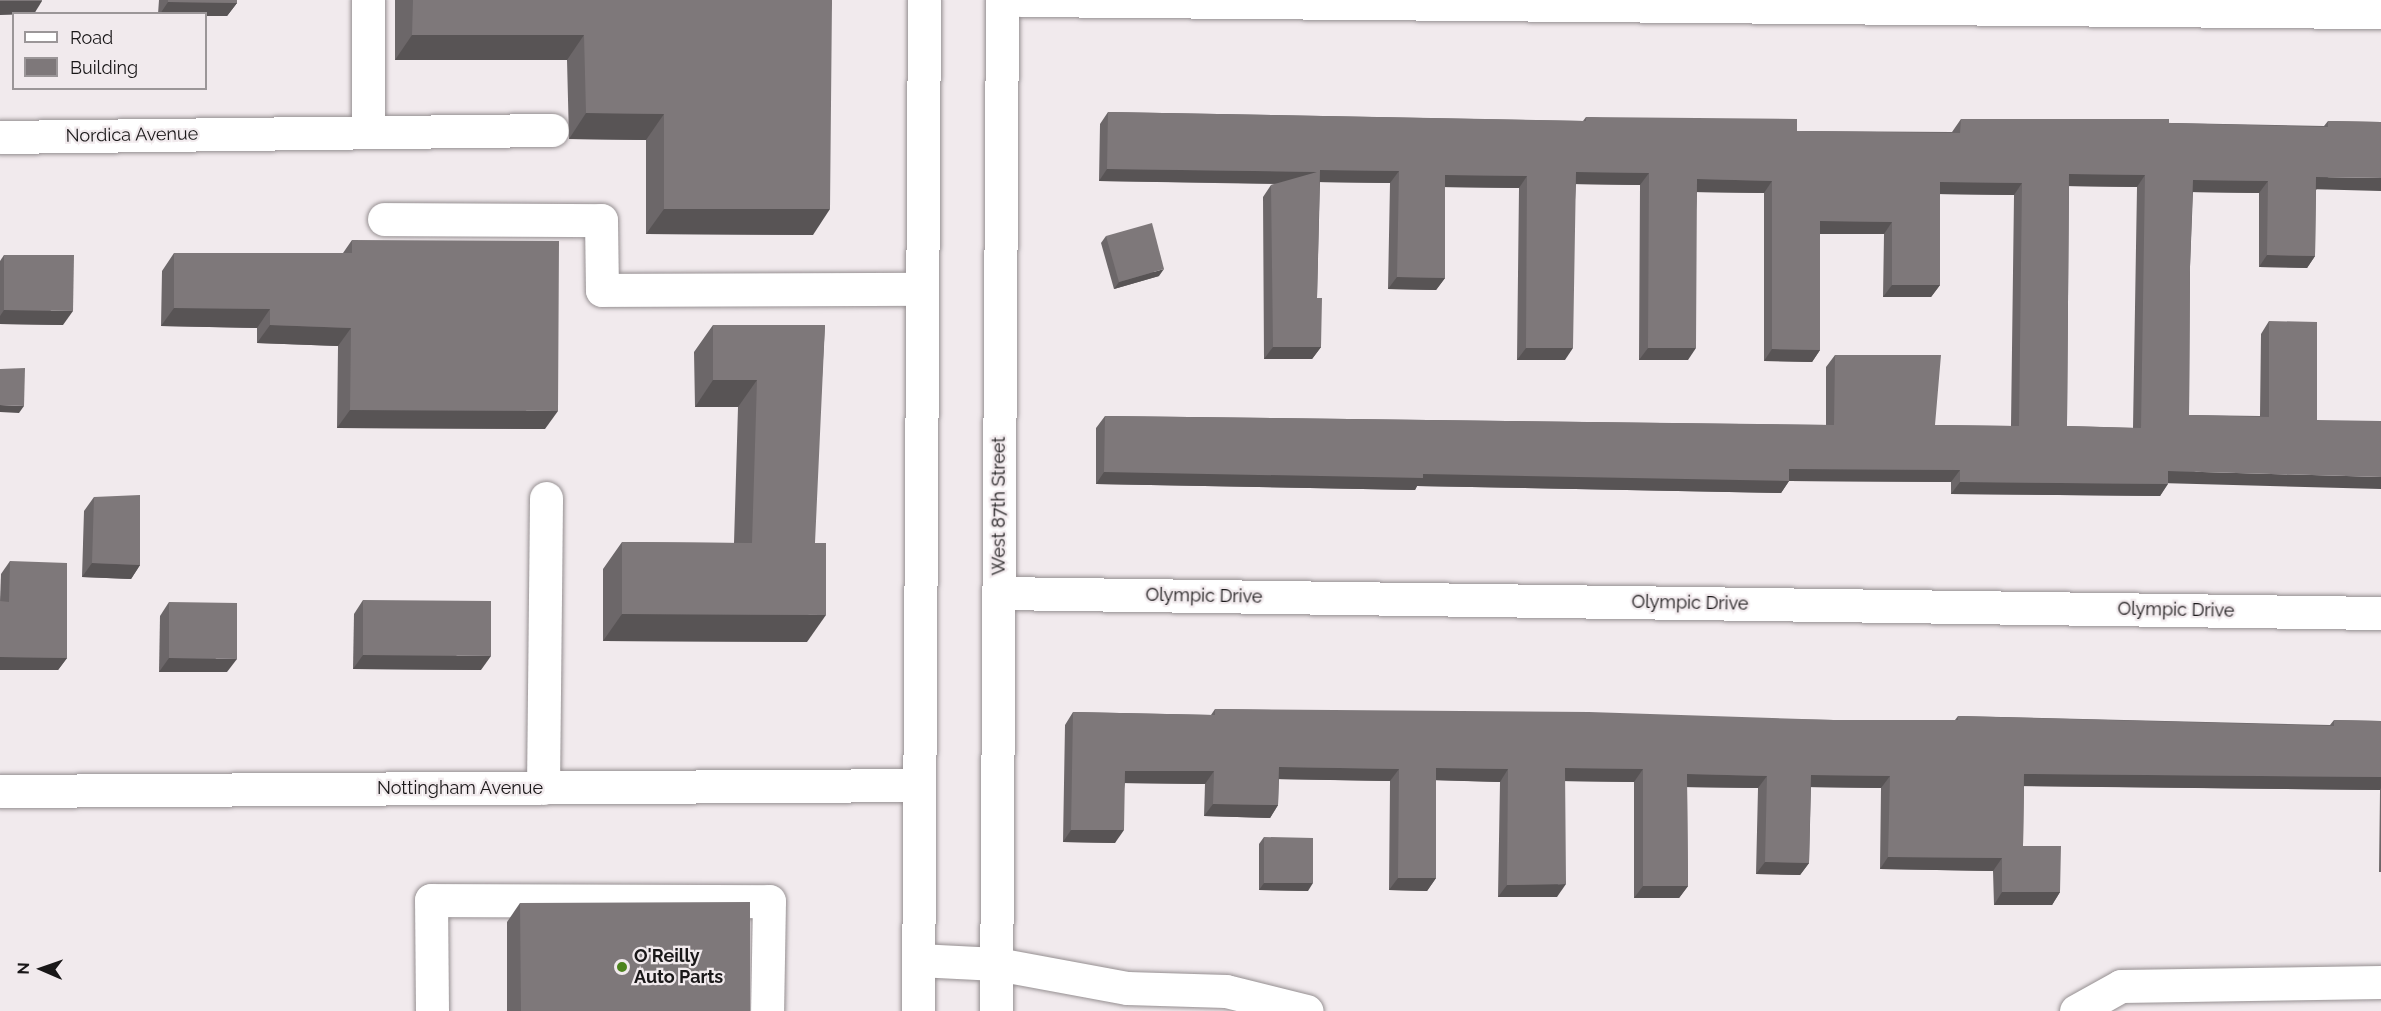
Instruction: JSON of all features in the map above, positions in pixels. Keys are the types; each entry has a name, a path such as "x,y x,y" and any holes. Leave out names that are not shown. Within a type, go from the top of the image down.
{"street":[{"path":"368,0 368,132"},
{"path":"918,1011 924,0"},
{"name":"West 87th Street","path":"996,1011 1002,0"},
{"path":"1021,0 2381,12"},
{"name":"Nordica Avenue","path":"0,137 552,130"},
{"path":"384,219 601,220 602,290 922,289"},
{"path":"543,788 546,498"},
{"name":"Olympic Drive","path":"999,593 2381,613"},
{"name":"Nottingham Avenue","path":"0,791 919,785"},
{"path":"432,1011 431,900 769,901 767,1011"},
{"path":"918,960 996,964 1126,988 1226,991 1307,1011"},
{"path":"2076,1011 2121,986 2381,982"}],"building":[{"path":"42,0 42,1 0,1"},
{"path":"168,0 237,0 237,3 168,2"},
{"path":"413,0 832,0 830,209 664,209 664,114 586,113 584,35 412,35"},
{"path":"1108,112 1586,121 1586,117 1797,119 1797,131 1960,133 1961,119 2169,119 2169,123 2328,127 2328,121 2381,122 2381,178 2316,177 2315,256 2267,255 2268,181 2193,180 2189,415 2269,417 2269,321 2317,322 2317,420 2381,421 2381,477 2168,471 2168,484 1960,482 1960,470 1789,469 1789,481 1423,474 1423,478 1104,472 1105,416 1834,425 1835,355 1941,355 1935,425 2019,426 2022,183 1940,182 1940,285 1892,285 1892,222 1820,221 1820,350 1772,349 1772,181 1697,179 1696,348 1648,348 1649,173 1576,172 1573,348 1526,348 1527,176 1445,175 1445,278 1397,277 1399,171 1320,170 1317,298 1322,298 1321,347 1273,347 1271,185 1317,172 1107,169","holes":["2069,174 2145,175 2141,428 2067,426"]},
{"path":"1152,223 1164,269 1119,282 1106,236"},
{"path":"352,240 559,241 558,411 350,410 351,328 270,325 270,309 174,308 174,253 352,253"},
{"path":"4,255 74,255 73,311 4,310"},
{"path":"713,325 825,325 815,543 826,543 826,615 622,614 622,542 752,543 757,380 713,380"},
{"path":"25,368 24,406 0,405 0,369"},
{"path":"140,495 140,565 92,563 94,497"},
{"path":"10,561 67,563 67,658 0,657 0,601 9,602"},
{"path":"363,600 491,601 491,656 363,655"},
{"path":"169,602 237,603 237,659 169,658"},
{"path":"1215,709 1589,712 1834,720 1958,720 1958,716 2334,726 2334,720 2381,721 2381,777 2024,774 2023,846 2061,846 2060,892 2002,892 2002,858 1888,857 1890,776 1811,775 1809,863 1765,862 1767,776 1687,774 1688,886 1643,886 1643,769 1565,768 1566,884 1507,885 1508,769 1436,768 1436,878 1398,878 1399,769 1279,767 1278,805 1213,804 1214,771 1125,771 1124,830 1071,830 1073,712 1215,715"},
{"path":"1264,837 1313,838 1313,883 1264,883"},
{"name":"O'Reilly Auto Parts","path":"750,902 750,1011 521,1011 520,903"}],"place":[{"name":"O'Reilly Auto Parts","path":"622,967"}]}
